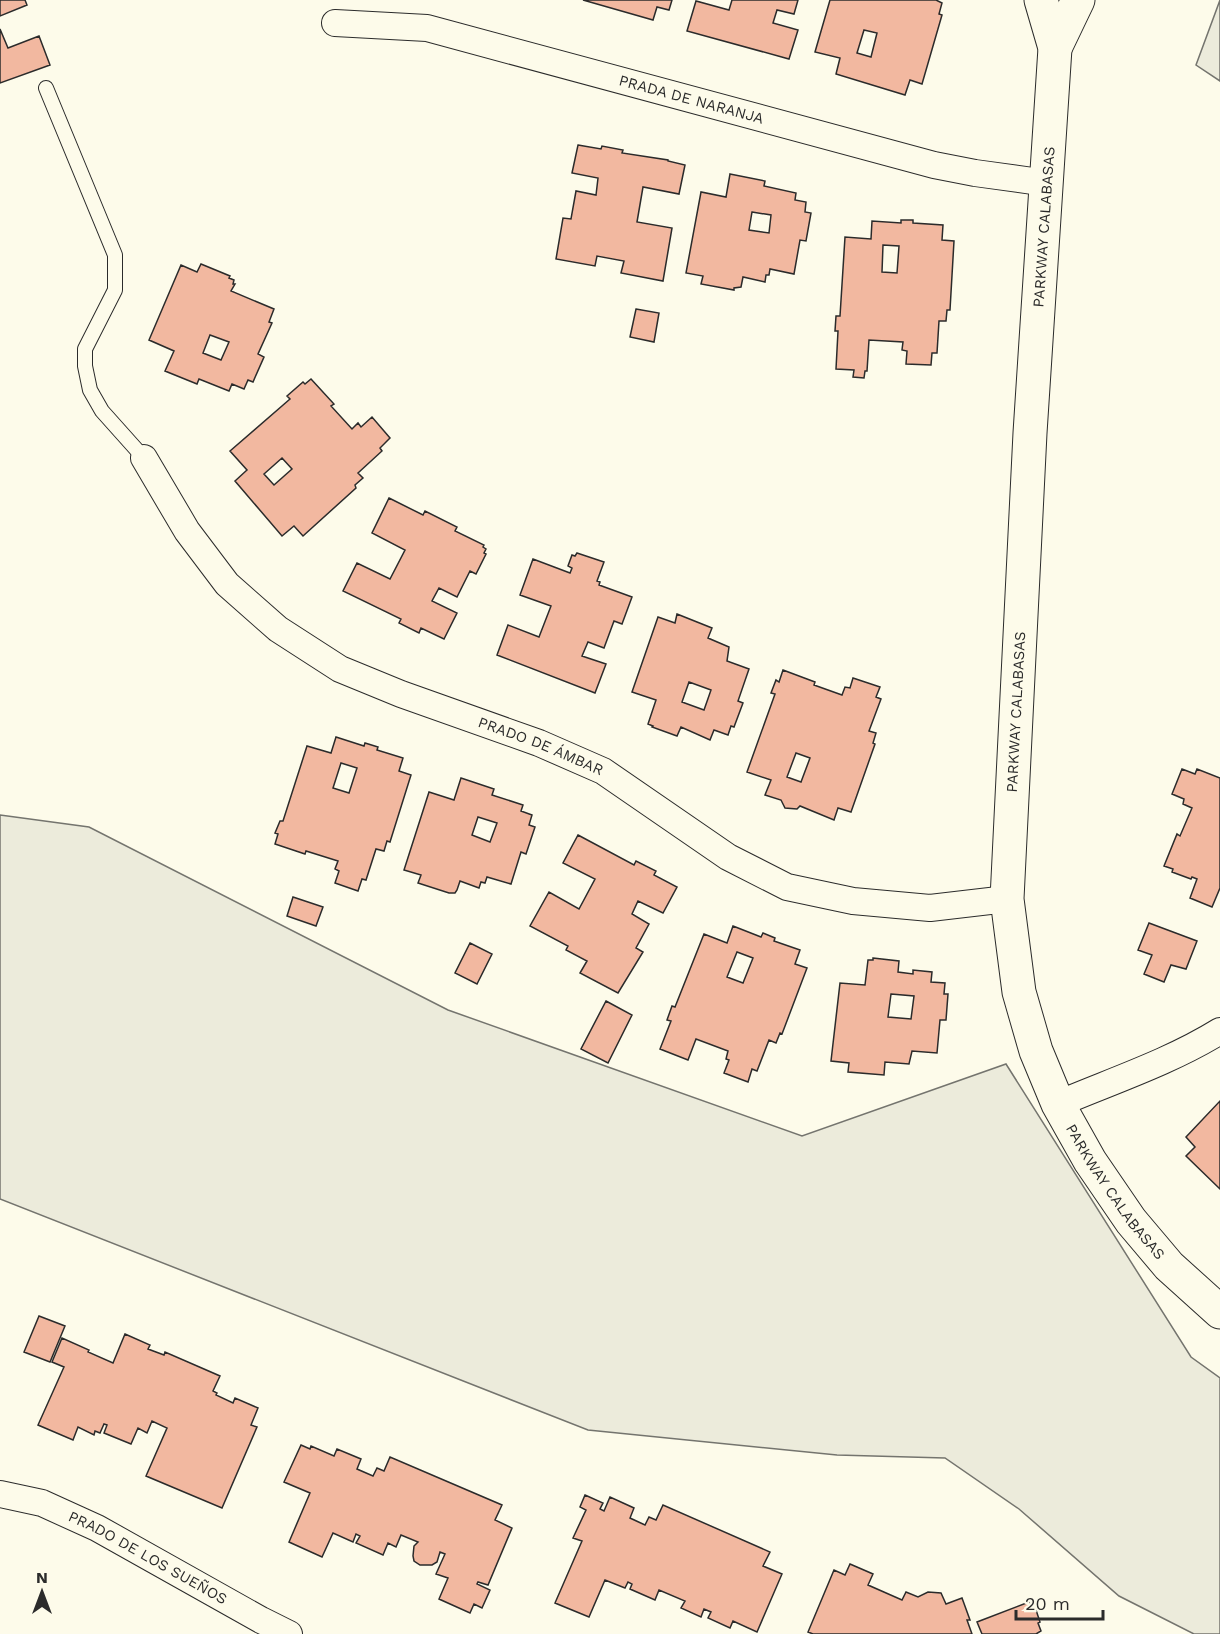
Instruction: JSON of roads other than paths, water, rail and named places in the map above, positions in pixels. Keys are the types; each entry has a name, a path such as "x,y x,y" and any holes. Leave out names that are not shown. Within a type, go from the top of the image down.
{"street":[{"name":"PARKWAY CALABASAS","path":"1041,0 1055,48 1030,433 1007,899 1019,992 1036,1051 1058,1104 1090,1161 1131,1221 1169,1266 1220,1312"},
{"name":"PARKWAY CALABASAS","path":"1055,48 1078,0"},
{"name":"PRADA DE NARANJA","path":"335,23 427,28 934,165 1047,183"},
{"name":"PRADO DE ÁMBAR","path":"144,458 187,531 227,584 278,629 340,669 401,694 539,743 603,771 728,857 787,887 853,901 930,908 1007,899"},
{"path":"1058,1104 1140,1070 1204,1041 1220,1031"},
{"name":"PRADO DE LOS SUEÑOS","path":"0,1494 42,1503 97,1528 289,1634"}],"lane":[{"path":"46,88 115,255 115,290 86,349 90,390 102,411 144,458"}]}
